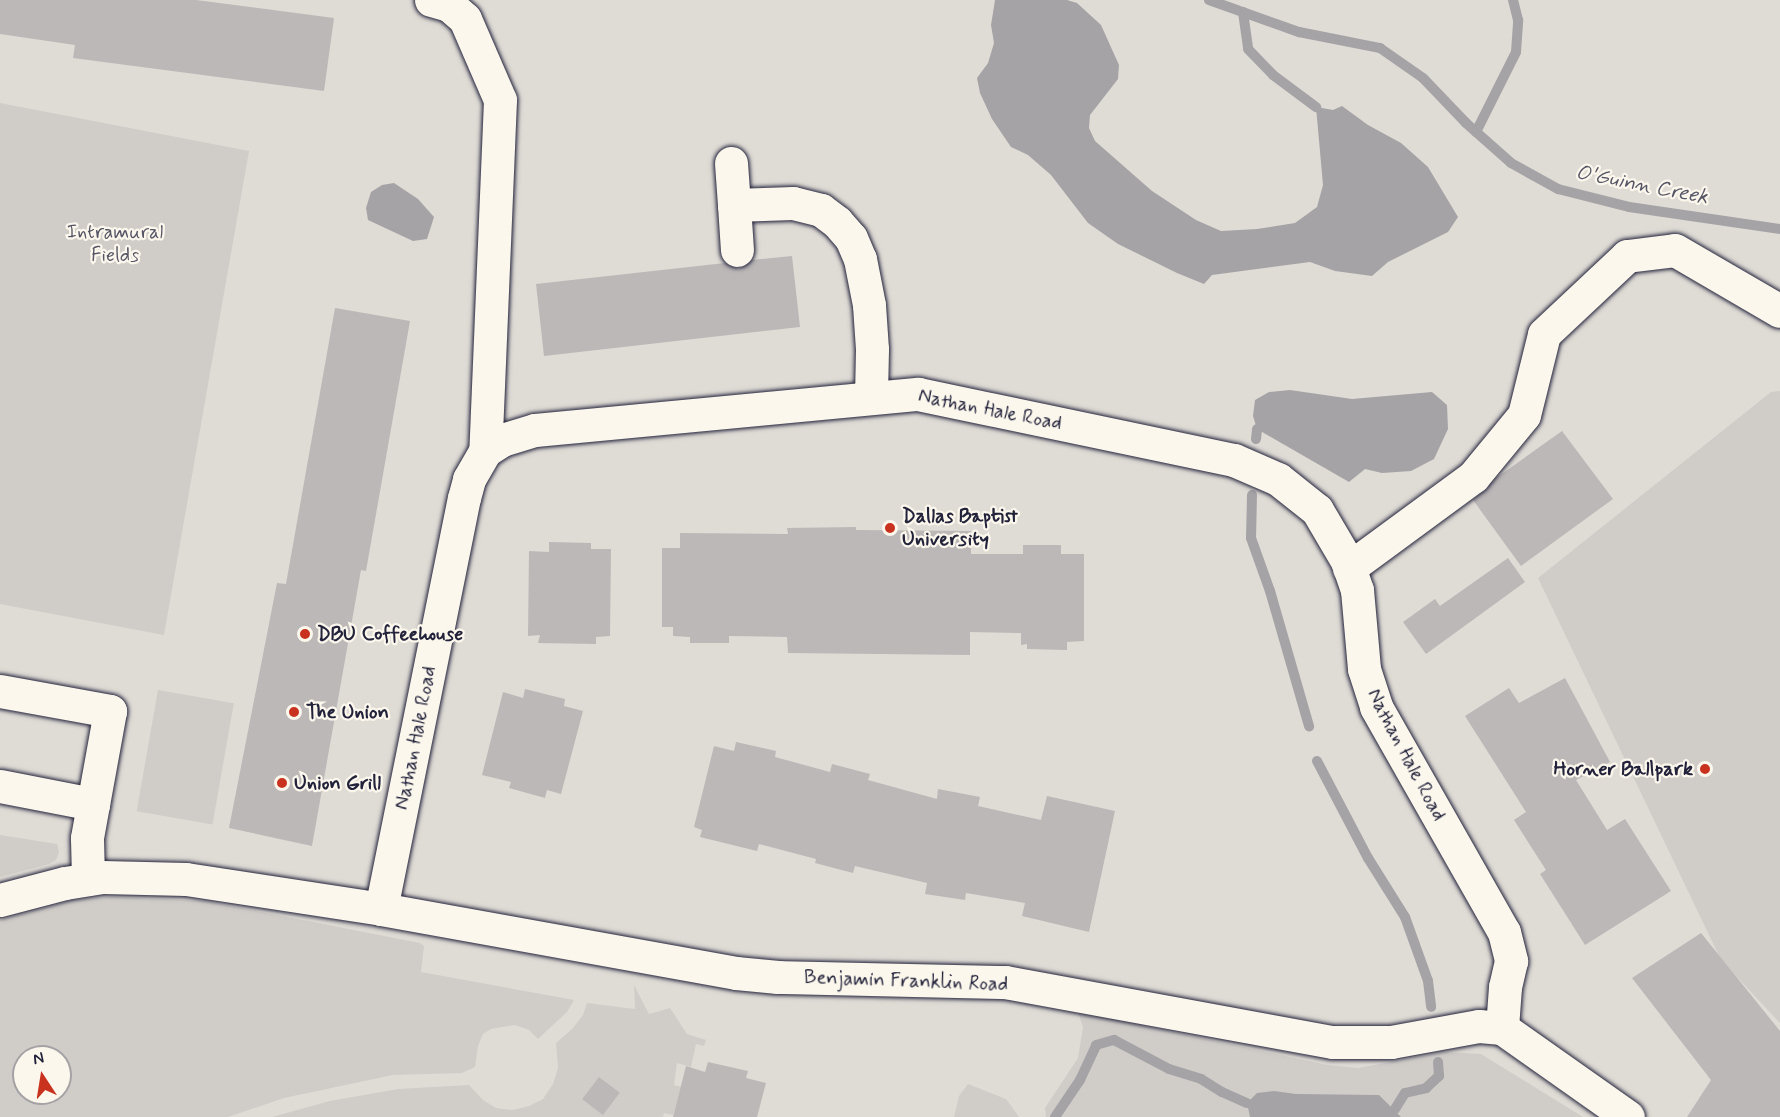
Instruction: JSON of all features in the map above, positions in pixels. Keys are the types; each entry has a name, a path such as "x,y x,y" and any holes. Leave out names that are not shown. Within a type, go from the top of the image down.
{"street":[{"path":"431,0 449,5 465,19 500,100 485,451"},
{"path":"731,163 737,250"},
{"path":"734,205 793,203 821,210 837,222 851,238 860,259 869,305 872,349 871,397"},
{"path":"1349,568 1473,477 1524,415 1544,334 1628,256 1675,250 1780,311"},
{"name":"Nathan Hale Road","path":"381,909 464,498 469,479 485,451 502,440 535,430 871,397 928,396 1234,460 1278,478 1317,510 1349,568 1357,590 1364,669 1376,707 1504,932 1511,961 1505,987 1502,1028"},
{"path":"0,691 110,711 87,838 88,879"},
{"path":"0,786 93,804"},
{"name":"Benjamin Franklin Road","path":"0,900 88,879 144,876 186,879 381,909 736,973 778,977 1005,982 1333,1042 1390,1042 1479,1026 1502,1028"},
{"path":"1502,1028 1628,1117"}],"shaded area":[{"name":"Dallas Baptist University","path":"0,0 1780,0 1780,1117 0,1117"},
{"path":"995,0 1067,0 1077,3 1101,25 1119,65 1118,79 1090,115 1089,128 1095,141 1152,191 1196,220 1221,231 1257,229 1295,223 1317,207 1323,185 1316,107 1333,110 1342,106 1368,125 1401,143 1428,167 1458,217 1448,232 1388,262 1372,276 1335,271 1310,262 1212,275 1204,284 1177,273 1118,244 1088,223 1051,175 1028,155 1011,147 992,119 980,93 977,78 988,63 994,43 991,25"},
{"path":"394,183 418,199 434,217 427,239 413,241 368,220 366,208 371,192 382,185"},
{"path":"1290,390 1352,399 1432,392 1447,405 1448,429 1434,459 1411,471 1382,473 1365,469 1349,482 1257,429 1253,416 1255,400 1269,392"},
{"path":"1274,1091 1296,1094 1379,1095 1401,1117 1250,1117 1247,1103 1257,1093"}],"green space":[{"name":"Intramural Fields","path":"0,103 249,151 164,635 0,604"},
{"name":"Horner Ballpark","path":"1780,391 1780,1023 1721,960 1538,578 1771,392"},
{"path":"158,690 234,703 212,825 137,811"},
{"path":"0,835 57,844 59,852 56,860 49,864 0,877"},
{"path":"110,897 205,901 420,943 424,946 421,972 574,1000 567,1012 538,1039 529,1030 515,1025 491,1029 483,1034 478,1046 475,1067 462,1073 393,1075 284,1098 228,1117 0,1117 0,920 74,900"},
{"path":"634,985 649,1014 670,1008 687,1034 706,1040 704,1046 696,1044 691,1067 677,1063 674,1085 681,1087 673,1115 664,1113 663,1117 272,1117 330,1101 398,1089 469,1085 483,1100 496,1108 513,1110 529,1106 543,1099 553,1084 558,1068 556,1043 573,1028 583,1015 587,1003 635,1009"},
{"path":"1078,1012 1327,1065 1358,1068 1445,1052 1481,1054 1583,1117 1046,1117 1045,1108 1078,1058 1083,1027"},
{"path":"968,1084 1006,1099 1019,1117 954,1117 959,1096"}],"building":[{"path":"0,0 196,0 334,18 324,91 73,58 75,45 0,34"},
{"path":"792,256 800,327 544,356 536,284 725,263 739,269 752,260"},
{"path":"335,308 410,321 366,571 361,570 312,846 229,828 277,583 286,584"},
{"path":"1562,431 1613,499 1521,566 1473,500 1496,478"},
{"path":"856,527 856,530 971,531 971,554 1023,554 1023,545 1061,545 1061,554 1084,554 1084,641 1067,642 1067,650 1027,649 1027,644 1021,645 1021,633 970,632 970,655 788,653 787,637 729,636 729,643 690,643 690,637 673,636 673,627 662,627 662,548 680,548 680,533 788,534 787,528"},
{"path":"549,542 591,543 591,549 611,549 610,636 596,637 596,644 538,643 540,635 528,636 529,551 549,552"},
{"path":"1508,558 1525,582 1426,654 1403,622 1435,599 1440,606"},
{"path":"1565,678 1610,762 1576,780 1607,830 1625,819 1671,891 1585,945 1540,874 1546,870 1514,820 1526,812 1465,716 1509,688 1519,703"},
{"path":"525,689 565,699 564,706 583,711 561,794 547,790 545,798 509,788 511,782 482,775 503,692 523,698"},
{"path":"736,742 776,751 775,757 830,772 832,764 870,774 868,780 937,799 938,789 980,797 978,806 1041,820 1047,796 1115,811 1089,932 1022,916 1025,903 966,893 965,900 925,894 927,883 855,866 853,873 815,863 816,859 759,844 757,851 700,837 702,830 694,827 714,746 734,751"},
{"path":"1701,933 1780,1031 1780,1117 1687,1117 1711,1080 1632,978"},
{"path":"708,1062 748,1071 746,1078 766,1083 757,1117 673,1117 686,1066 705,1072"},
{"path":"599,1077 620,1093 603,1115 582,1099"}],"waterway":[{"name":"O'Guinn Creek","path":"1209,0 1299,32 1380,48 1423,78 1466,123 1511,163 1558,189 1629,207 1780,229"},
{"name":"O'Guinn Creek","path":"1476,132 1516,52 1518,20 1513,0"},
{"path":"1243,12 1248,49 1273,75 1316,107"},
{"path":"1256,439 1257,429"},
{"path":"1252,495 1251,538 1270,591 1309,726"},
{"path":"1317,761 1368,858 1405,917 1428,981 1431,1007"},
{"path":"1055,1117 1080,1080 1096,1045 1114,1040 1169,1069 1201,1079 1222,1092 1247,1103"},
{"path":"1395,1109 1405,1093 1426,1088 1439,1076 1438,1062"}],"place":[{"name":"Dallas Baptist University","path":"890,528"},
{"name":"DBU Coffeehouse","path":"305,634"},
{"name":"The Union","path":"294,712"},
{"name":"Horner Ballpark","path":"1705,769"},
{"name":"Union Grill","path":"282,783"}]}
